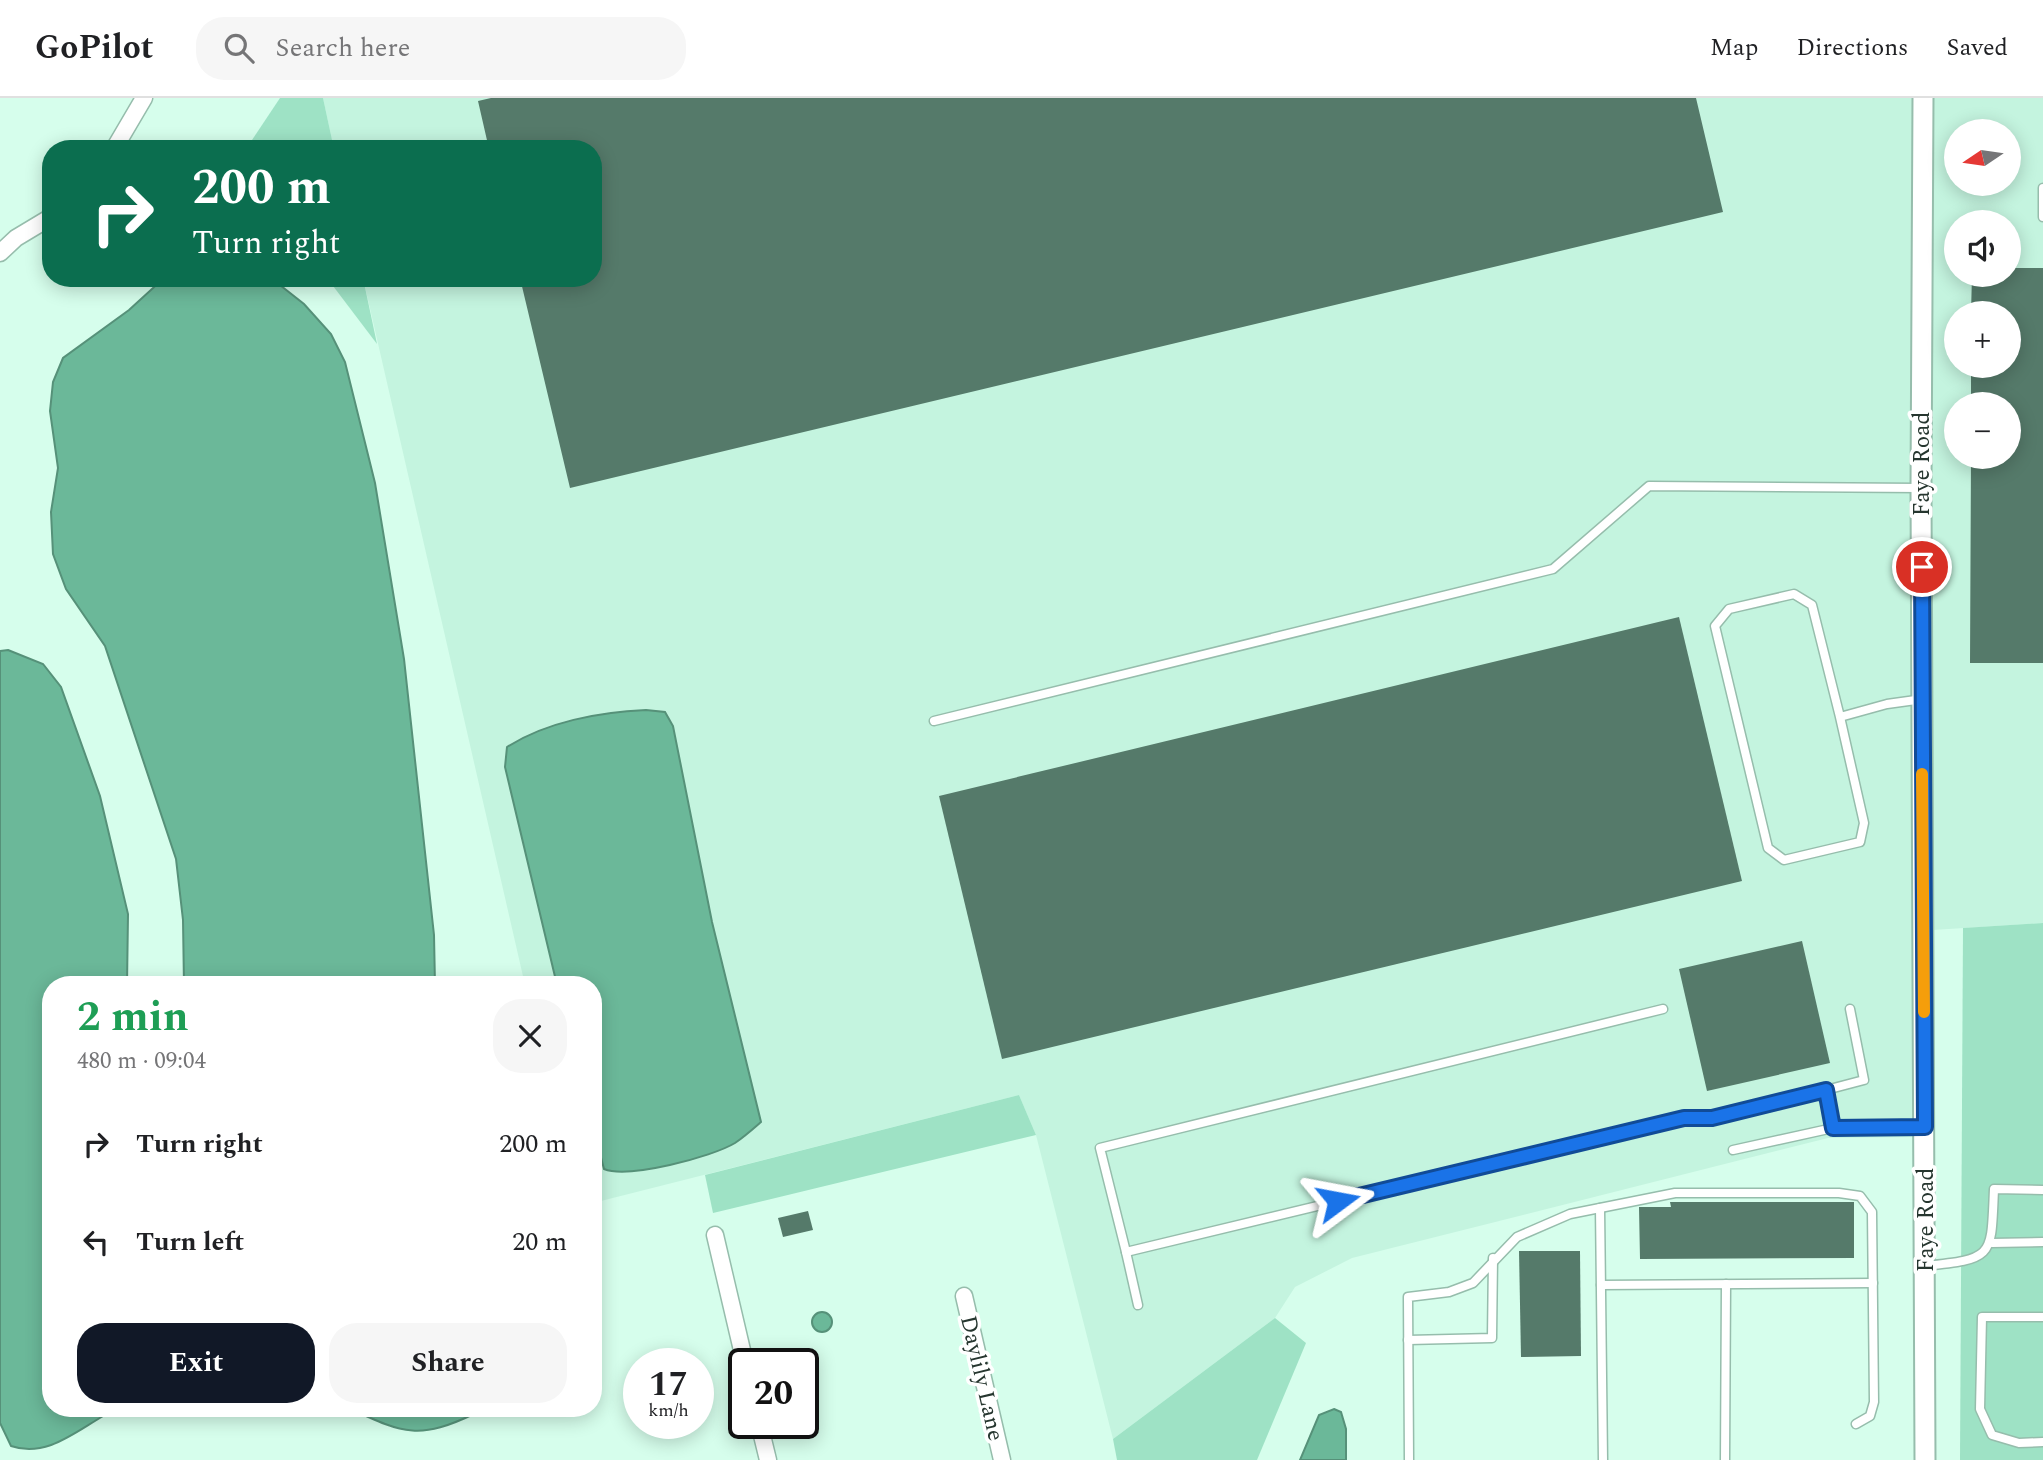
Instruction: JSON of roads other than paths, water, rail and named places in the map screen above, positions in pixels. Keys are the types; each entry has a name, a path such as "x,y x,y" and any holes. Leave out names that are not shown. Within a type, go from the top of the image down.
{"street":[{"path":"119,140 144,98"},
{"name":"Faye Road","path":"1923,98 1921,488 1925,1460"},
{"path":"0,253 16,238 42,222"},
{"path":"715,1235 741,1348"},
{"name":"Daylily Lane","path":"964,1296 1002,1460"},
{"path":"763,1439 768,1460"}],"lane":[{"path":"2043,188 2043,217"},
{"path":"934,721 1553,569 1649,486 1921,488"},
{"path":"1794,594 1812,605 1840,717 1864,823 1860,842 1784,860 1768,848 1714,626 1729,609 1794,594"},
{"path":"1840,717 1887,704 1923,699"},
{"path":"1138,1304 1100,1148 1663,1009"},
{"path":"1125,1252 1684,1118 1712,1118 1864,1080 1850,1009"},
{"path":"1826,1090 1833,1128"},
{"path":"1734,1150 1833,1128 1925,1127"},
{"path":"1925,1266 1963,1262 1983,1255 1992,1243 1994,1189 2043,1190"},
{"path":"1409,1460 1408,1297 1449,1292 1472,1283 1493,1258 1517,1237 1570,1214 1675,1193 1839,1193 1860,1196 1872,1212 1874,1402 1870,1416 1856,1424"},
{"path":"1600,1208 1603,1460"},
{"path":"1992,1243 2043,1242"},
{"path":"1408,1340 1492,1338 1493,1258"},
{"path":"1601,1285 1873,1283"},
{"path":"1725,1460 1726,1284"},
{"path":"2043,1317 1982,1317 1980,1409 1992,1435 2019,1443 2043,1442"}]}
